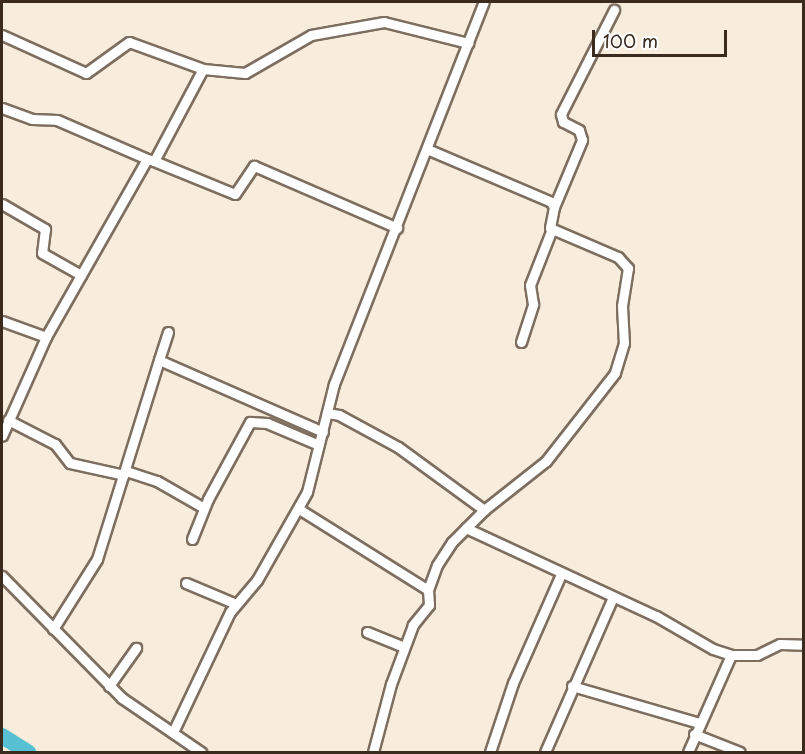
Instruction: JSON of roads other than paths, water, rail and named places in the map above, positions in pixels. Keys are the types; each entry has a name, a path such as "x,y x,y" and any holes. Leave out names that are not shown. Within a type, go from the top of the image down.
{"street":[{"path":"173,732 236,604 257,580 299,509 343,360 484,2"},
{"path":"373,753 404,647 413,624 429,604 428,590 443,555 484,510 561,444 615,373 622,354 626,264 552,229 549,225 554,207 582,140 579,130 563,122 561,114 614,10"},
{"path":"2,36 86,74 129,42 203,69 245,73 310,34 384,22 468,43"},
{"path":"2,435 46,337 203,69"},
{"path":"2,108 27,118 57,120 235,194 254,166 396,228"},
{"path":"427,149 551,202 554,207"},
{"path":"2,204 45,229 42,253 81,275"},
{"path":"522,342 533,304 530,285 552,229"},
{"path":"2,321 46,337"},
{"path":"53,630 97,559 168,332"},
{"path":"159,360 323,432"},
{"path":"327,412 339,415 398,447 484,510"},
{"path":"8,420 55,444 70,463 125,473 167,486 204,508"},
{"path":"192,539 204,508 250,422 267,423 319,445"},
{"path":"299,509 428,590"},
{"path":"466,528 731,655 762,655 790,642 804,645"},
{"path":"490,753 513,682 561,574"},
{"path":"2,576 109,686 144,716 173,732 201,753"},
{"path":"186,583 236,604"},
{"path":"545,753 572,686 613,597"},
{"path":"367,632 404,647"},
{"path":"109,686 136,648"},
{"path":"687,753 699,723 721,684 731,655"},
{"path":"572,686 699,723"},
{"path":"694,734 740,753"}],"waterway":[{"path":"2,736 28,752"}]}
